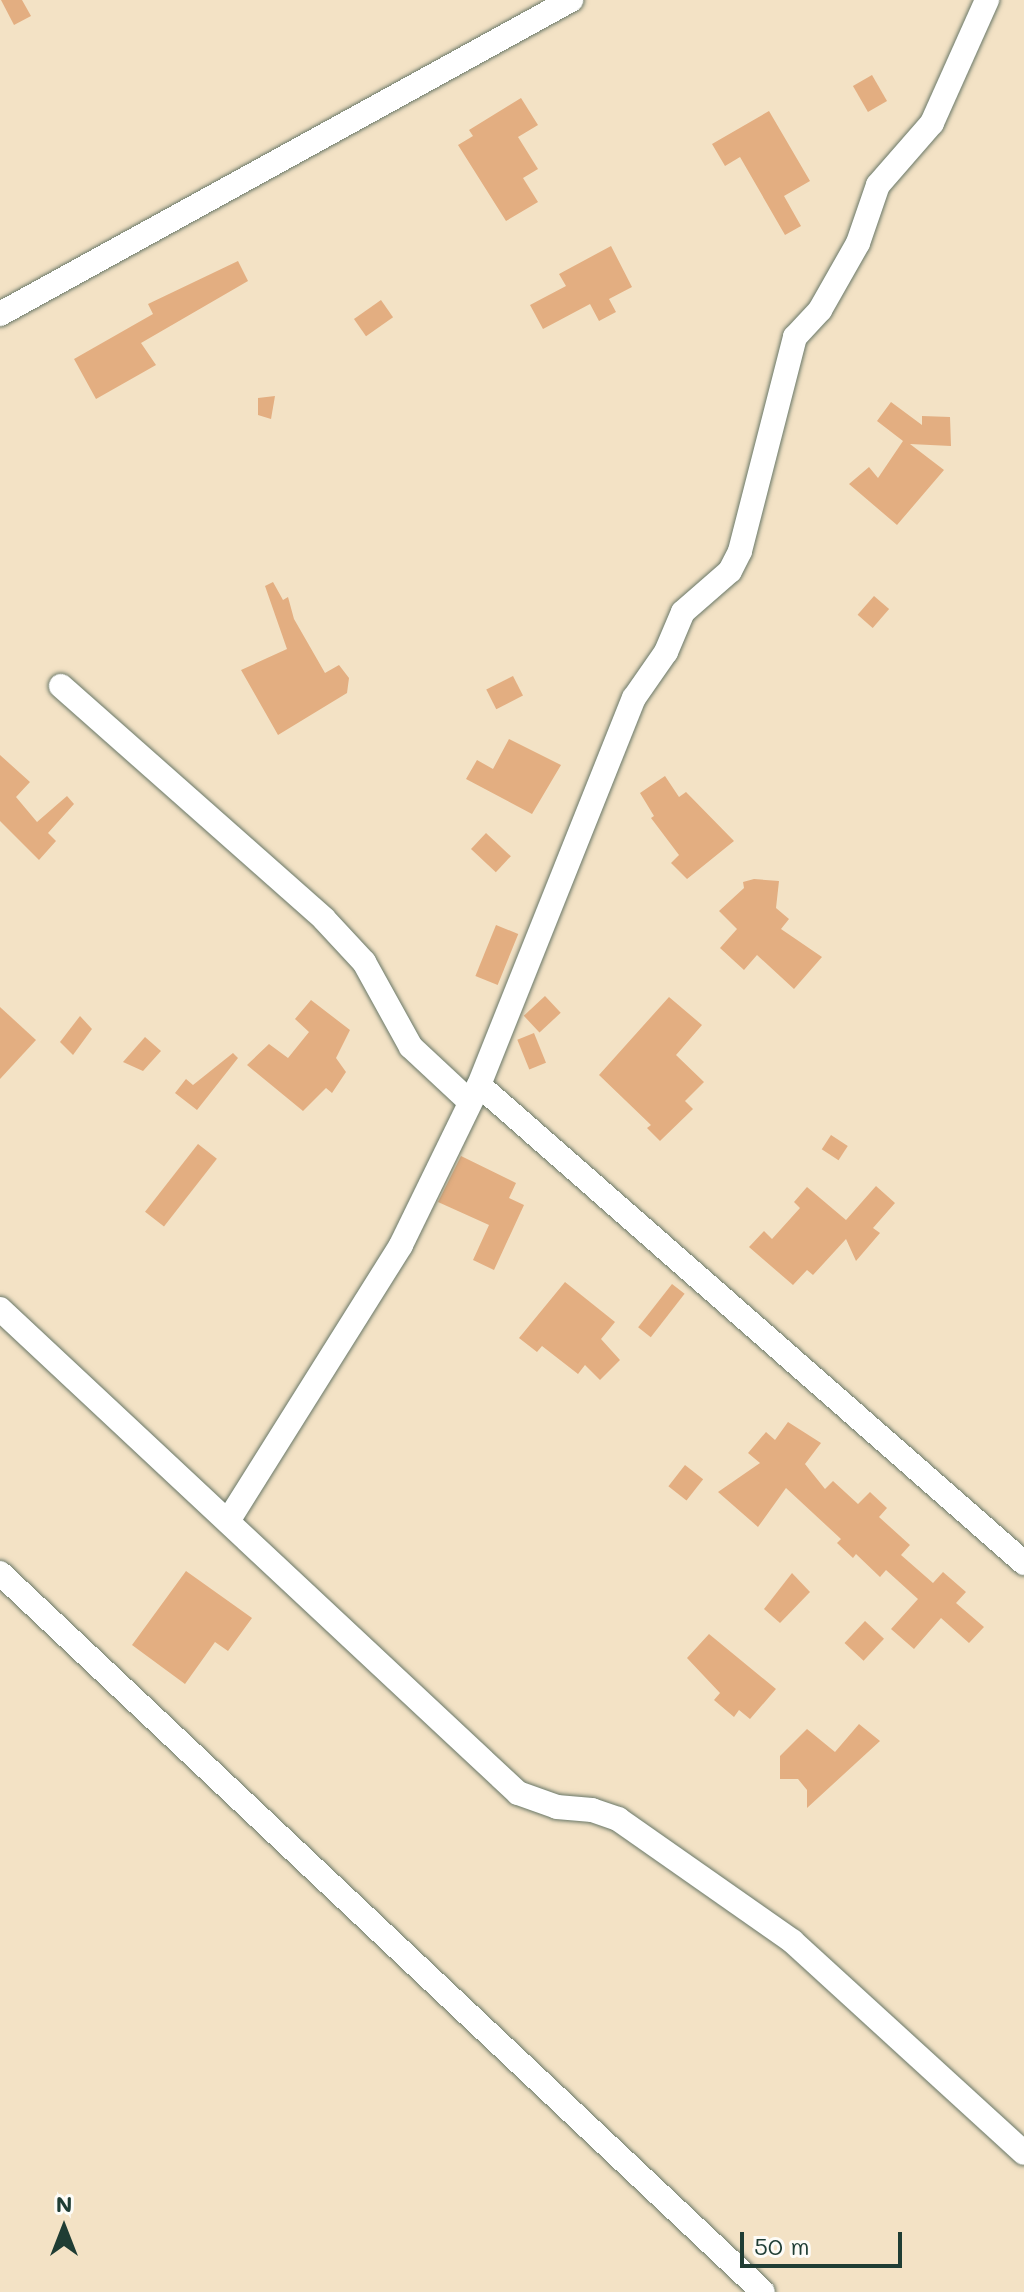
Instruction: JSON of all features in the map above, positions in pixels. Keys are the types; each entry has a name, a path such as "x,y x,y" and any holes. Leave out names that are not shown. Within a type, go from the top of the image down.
{"street":[{"path":"0,314 571,0"},
{"path":"228,1521 401,1245 474,1093 634,698 655,672 683,612 730,571 740,551 795,337 820,310 858,243 878,185 932,123 987,0"},
{"path":"61,686 324,919 364,962 411,1047 474,1093 1024,1563"},
{"path":"0,1309 518,1793 557,1807 592,1810 618,1819 792,1941 1024,2153"},
{"path":"0,1573 763,2292"}],"building":[{"path":"1,0 22,0 31,16 14,25"},
{"path":"872,75 887,101 868,112 853,86"},
{"path":"521,98 538,125 518,137 538,169 523,178 538,202 506,221 458,145 473,136 469,130"},
{"path":"769,111 810,181 784,196 801,226 785,235 740,157 725,166 712,144"},
{"path":"611,246 632,287 609,299 616,312 599,321 590,304 543,329 530,305 566,286 559,274"},
{"path":"238,261 248,281 141,343 156,365 96,399 74,359 153,314 148,304"},
{"path":"381,300 393,317 366,336 354,319"},
{"path":"275,396 271,419 258,415 258,398"},
{"path":"891,402 922,425 922,416 950,417 951,446 910,444 944,470 897,525 849,484 869,467 878,478 903,441 877,421"},
{"path":"273,582 283,600 288,597 294,619 325,673 339,665 349,678 347,693 278,735 241,670 287,649 265,586"},
{"path":"874,596 889,609 873,628 858,615"},
{"path":"513,676 523,696 496,709 486,690"},
{"path":"509,739 561,765 532,814 466,779 477,760 493,769"},
{"path":"0,755 30,782 16,797 37,822 67,796 74,804 48,833 56,841 39,860 0,821"},
{"path":"665,776 679,797 686,792 734,841 687,879 671,863 679,855 651,818 654,816 640,793"},
{"path":"486,833 511,856 496,872 471,849"},
{"path":"754,879 779,881 776,908 789,919 781,929 822,957 794,989 757,955 744,970 720,948 737,929 719,911 744,888 743,882"},
{"path":"496,925 518,934 498,985 475,976"},
{"path":"545,996 561,1013 539,1033 524,1016"},
{"path":"669,997 702,1025 676,1055 704,1082 685,1101 693,1109 660,1141 647,1128 651,1125 599,1075"},
{"path":"311,1000 350,1030 336,1058 346,1072 332,1093 326,1088 303,1111 247,1065 269,1044 288,1058 309,1032 295,1019"},
{"path":"0,1007 36,1040 0,1079"},
{"path":"80,1016 92,1029 73,1055 60,1042"},
{"path":"534,1033 546,1063 529,1069 517,1040"},
{"path":"145,1037 161,1051 143,1071 123,1062"},
{"path":"233,1053 238,1058 197,1110 175,1093 186,1079 193,1085"},
{"path":"831,1135 848,1146 839,1160 822,1149"},
{"path":"198,1144 217,1159 164,1227 145,1212"},
{"path":"461,1156 516,1183 509,1198 524,1205 494,1270 473,1260 489,1225 438,1202"},
{"path":"876,1186 895,1203 873,1228 880,1233 856,1261 846,1239 813,1275 807,1270 793,1285 749,1247 764,1231 772,1239 800,1208 794,1202 807,1187 846,1220"},
{"path":"565,1282 615,1322 601,1339 620,1360 600,1380 585,1365 578,1374 542,1346 537,1352 519,1338"},
{"path":"672,1284 685,1294 651,1337 638,1327"},
{"path":"788,1422 821,1443 805,1464 825,1489 833,1481 858,1504 870,1492 887,1508 879,1517 910,1545 901,1555 933,1583 943,1572 966,1592 956,1603 984,1627 969,1643 941,1618 914,1649 891,1629 918,1599 886,1570 880,1577 856,1554 853,1558 837,1543 841,1539 786,1488 758,1527 718,1492 760,1463 748,1453 766,1432 775,1440"},
{"path":"685,1465 703,1479 687,1500 668,1486"},
{"path":"186,1571 252,1618 228,1651 215,1642 185,1684 132,1645"},
{"path":"792,1573 810,1592 780,1623 764,1609"},
{"path":"865,1621 884,1639 864,1661 845,1643"},
{"path":"709,1634 776,1689 750,1719 739,1710 734,1717 714,1700 720,1693 687,1658"},
{"path":"859,1724 880,1741 807,1808 807,1790 798,1779 780,1779 780,1756 807,1729 835,1752"}]}
